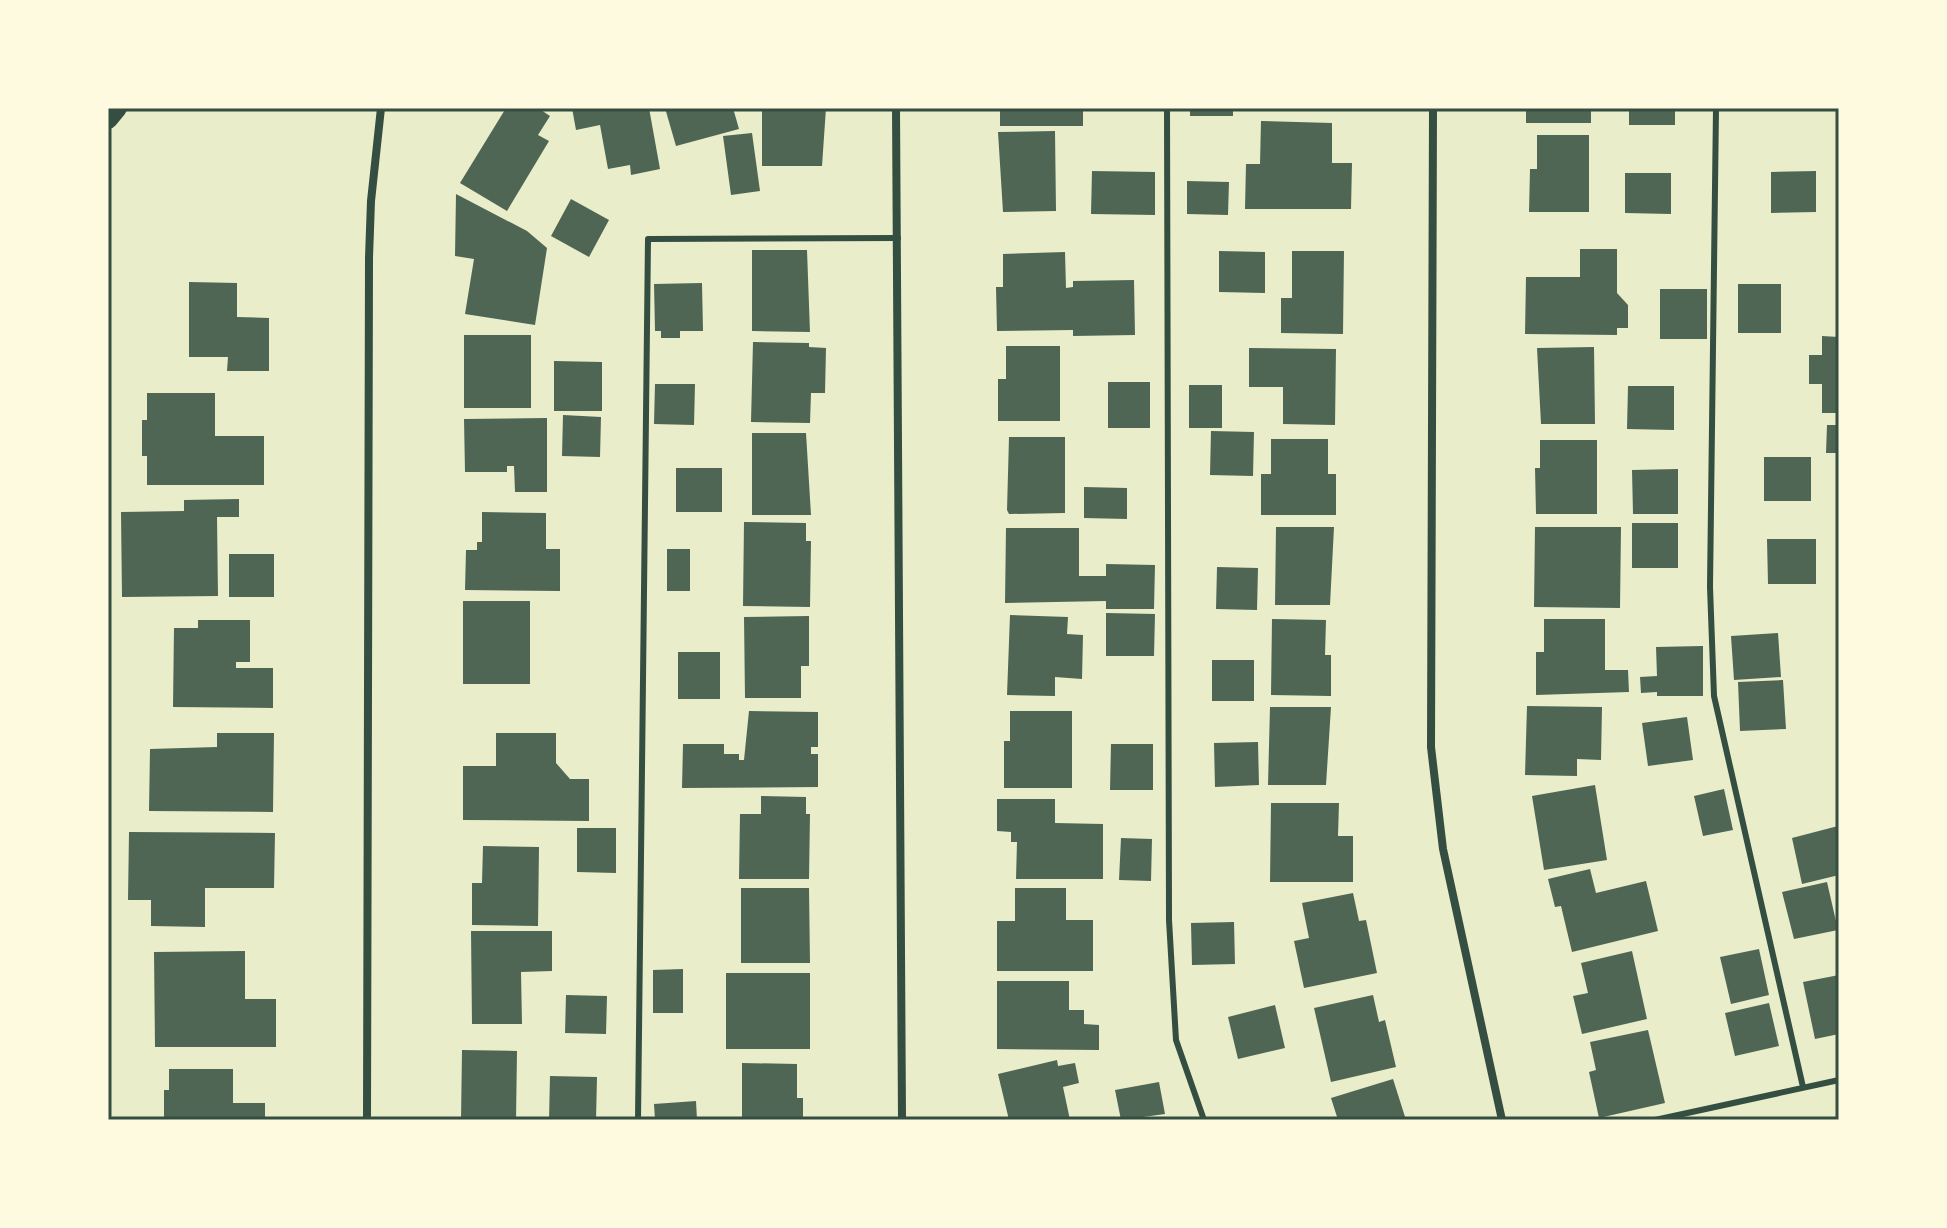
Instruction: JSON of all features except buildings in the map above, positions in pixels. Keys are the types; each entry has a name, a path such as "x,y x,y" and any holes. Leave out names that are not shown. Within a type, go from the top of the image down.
{"main road":[{"path":"108,119 117,108"}],"street":[{"path":"367,1120 369,258 381,108"},
{"path":"896,108 902,1120"},
{"path":"1433,108 1431,747 1443,849 1502,1120"}],"lane":[{"path":"1167,108 1169,920 1176,1040 1204,1120"},
{"path":"1716,108 1710,587 1714,696 1803,1087"},
{"path":"638,1120 648,239 898,238"},
{"path":"1655,1120 1839,1080"}]}
